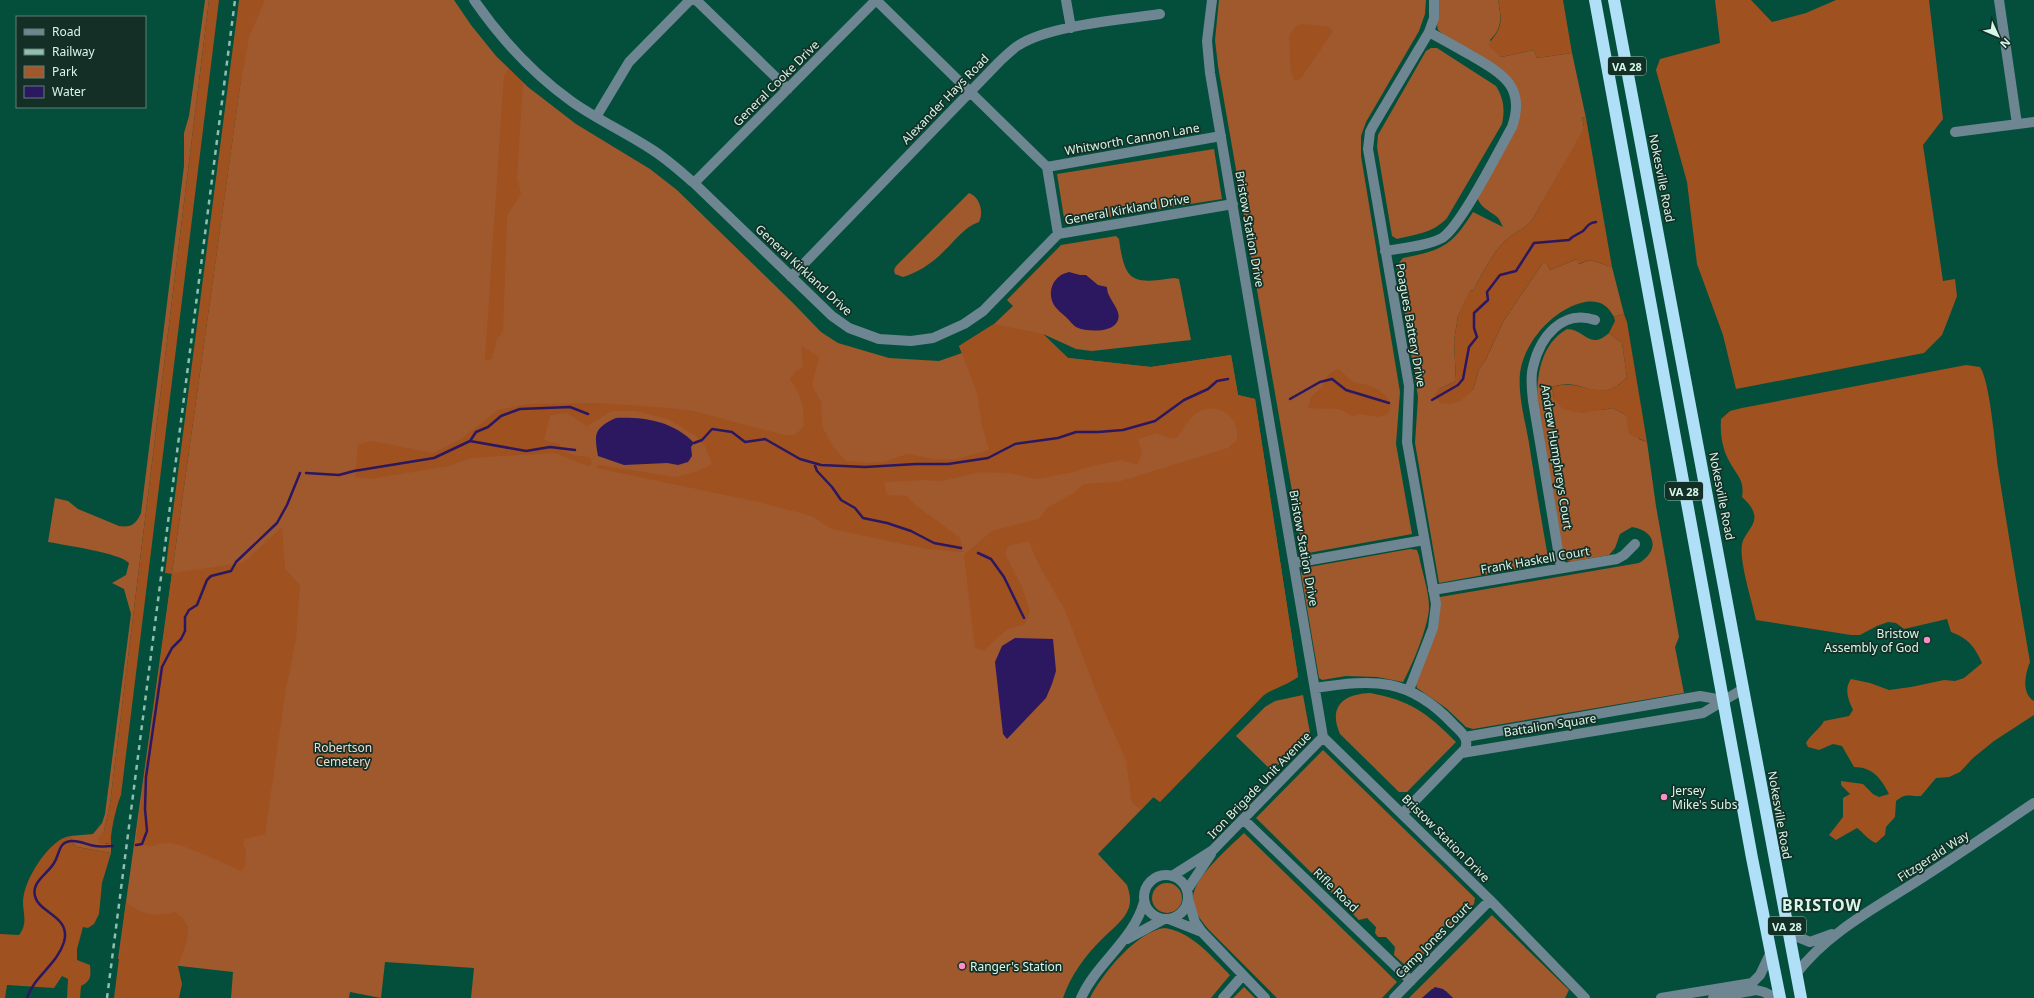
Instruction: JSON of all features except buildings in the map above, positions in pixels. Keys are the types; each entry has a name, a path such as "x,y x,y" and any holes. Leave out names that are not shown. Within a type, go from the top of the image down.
{"highway":[{"name":"VA 28","path":"1595,0 1770,954 1780,998"},
{"name":"Nokesville Road","path":"1614,0 1801,998"}],"street":[{"name":"General Kirkland Drive","path":"474,0 499,34 528,65 571,101 652,150 694,184 832,316 849,328 866,335 890,340 922,340 944,334 974,319 990,306 1058,234 1233,204"},
{"path":"596,117 629,62 690,0"},
{"path":"696,0 788,89"},
{"path":"876,0 1046,167 1058,234"},
{"name":"General Cooke Drive","path":"694,184 876,0"},
{"path":"1066,0 1071,28"},
{"name":"Bristow Station Drive","path":"1212,0 1207,41 1210,73 1324,737 1403,813 1585,998"},
{"name":"Poagues Battery Drive","path":"1409,690 1433,628 1436,611 1407,442 1409,386 1368,154 1370,132 1430,32 1434,18 1434,0"},
{"path":"1999,0 2017,124"},
{"name":"Alexander Hays Road","path":"790,277 970,92 1019,45 1036,37 1071,28 1160,14"},
{"path":"1385,251 1436,241 1450,232 1468,205 1512,127 1516,117 1514,91 1502,74 1430,32"},
{"path":"1955,132 2034,122"},
{"name":"Whitworth Cannon Lane","path":"1046,167 1221,136"},
{"name":"Andrew Humphreys Court","path":"1561,568 1533,401 1533,368 1543,343 1561,323 1580,316 1596,320"},
{"path":"1294,563 1424,540"},
{"name":"Frank Haskell Court","path":"1433,590 1617,559 1624,555 1635,544"},
{"path":"1315,688 1354,682 1369,682 1384,683 1409,690 1433,706 1465,737 1467,745 1462,752 1403,813"},
{"name":"Battalion Square","path":"1462,752 1703,713 1743,689"},
{"name":"Battalion Square","path":"1465,737 1700,696 1723,700"},
{"name":"Iron Brigade Unit Avenue","path":"1172,876 1213,850 1324,737"},
{"name":"Fitzgerald Way","path":"1788,933 1810,942 1817,941 1844,928 1965,851 2034,803"},
{"name":"Rifle Road","path":"1243,820 1410,981"},
{"name":"Iron Brigade Unit Avenue","path":"1188,895 1213,850"},
{"path":"1081,998 1098,969 1124,942 1141,914 1144,902 1144,893 1151,880 1162,875 1172,876 1184,884 1195,922 1202,932 1265,998"},
{"path":"1124,942 1183,911 1188,895"},
{"name":"Camp Jones Court","path":"1394,998 1490,900"},
{"path":"1144,902 1151,914 1202,932"},
{"name":"Fitzgerald Way","path":"1796,974 1809,958 1844,928"},
{"path":"1661,998 1752,983 1760,975 1770,954"},
{"path":"1223,998 1243,976"},
{"path":"1713,998 1753,990 1764,992 1776,998"}],"green space":[{"path":"205,0 209,0 110,804 104,831 105,844 111,843 111,853 77,847 73,844 70,836 93,834 102,823 105,814 131,614 124,589 112,583 126,575 129,563 124,559 104,553 48,542 55,498 68,501 78,509 119,526 130,526 137,520 141,513 184,166 184,133 189,116"},
{"name":"Robertson Cemetery","path":"252,0 454,0 471,25 496,56 528,87 576,124 650,169 677,190 821,332 838,343 889,358 939,361 962,353 959,346 994,324 1013,306 1007,300 1061,245 1116,236 1119,239 1124,264 1128,272 1133,277 1140,280 1149,281 1174,278 1179,279 1191,340 1092,351 1076,349 1043,334 1068,358 1151,367 1231,355 1238,395 1255,399 1298,677 1279,681 1253,695 1098,854 1127,885 1130,895 1130,905 1122,919 1095,946 1084,960 1070,982 1063,998 471,998 474,968 385,962 381,998 350,992 349,998 231,998 233,972 118,959"},
{"path":"1219,0 1426,0 1425,14 1419,31 1366,122 1361,136 1361,156 1400,392 1396,444 1412,534 1303,554 1218,66 1215,40"},
{"path":"1438,0 1498,0 1500,12 1499,27 1490,40 1501,57 1534,50 1537,58 1572,53 1586,118 1582,117 1584,127 1583,132 1532,220 1500,246 1487,265 1473,291 1471,290 1458,316 1454,341 1456,381 1439,389 1473,390 1479,369 1485,361 1503,322 1542,264 1547,264 1550,270 1577,259 1579,264 1590,260 1612,267 1624,314 1614,317 1605,306 1598,302 1585,302 1562,311 1542,328 1534,338 1523,361 1520,373 1521,399 1549,563 1439,583 1415,443 1418,397 1397,265 1403,258 1427,252 1444,245 1458,233 1473,212 1503,227 1496,216 1482,206 1477,197 1516,129 1518,95 1438,30"},
{"path":"1431,48 1437,48 1496,86 1504,109 1503,119 1502,124 1447,218 1442,223 1430,230 1397,239 1392,236 1377,147 1378,135 1426,51"},
{"path":"1214,149 1222,199 1065,224 1057,174"},
{"path":"969,193 976,198 980,205 981,214 979,222 965,230 941,254 926,266 903,277 895,274 894,270 896,266"},
{"path":"1567,329 1578,332 1592,340 1602,338 1609,333 1622,343 1627,377 1617,386 1608,390 1599,391 1563,384 1552,387 1554,399 1601,410 1613,408 1626,415 1639,439 1647,442 1656,506 1679,637 1675,647 1684,693 1473,729 1466,727 1446,708 1417,688 1416,684 1440,597 1639,563 1646,558 1652,547 1650,537 1646,532 1632,527 1620,534 1615,548 1609,555 1570,562 1564,558 1537,401 1538,380 1542,360 1551,343 1558,335"},
{"path":"1410,549 1417,550 1419,556 1427,588 1429,607 1423,634 1411,666 1403,682 1377,677 1346,676 1322,680 1319,678 1301,573 1304,568"},
{"path":"1370,693 1396,700 1417,709 1436,723 1456,742 1407,792 1399,792 1340,734 1336,716 1337,709 1340,704 1345,699 1352,696"},
{"path":"1303,695 1310,733 1272,771 1236,736 1265,707 1275,701"},
{"path":"1323,750 1475,898 1474,904 1452,926 1444,926 1435,936 1436,942 1413,965 1406,966 1394,955 1395,947 1386,937 1378,937 1375,933 1376,927 1367,918 1359,920 1256,818"},
{"path":"1244,833 1397,982 1382,998 1277,998 1206,927 1198,916 1195,908 1193,899 1194,891 1213,863"},
{"path":"1167,883 1178,887 1182,898 1178,909 1167,913 1156,909 1152,898 1156,887"},
{"path":"1492,915 1569,990 1565,998 1453,998 1446,991 1432,989 1422,998 1409,998"},
{"path":"1165,928 1175,930 1193,940 1209,953 1230,975 1211,998 1090,998 1095,988 1111,966 1132,945 1154,931"},
{"path":"1244,987 1255,998 1233,998"}],"shaded area":[{"path":"209,0 219,0 121,795 114,819 111,843 100,844 98,838 104,831 110,804"},
{"path":"239,0 265,0 249,37 240,87 172,573 243,563 282,527 285,569 300,585 296,639 285,694 265,834 245,839 243,845 246,851 245,866 241,871 176,844 164,843 149,846 136,839 172,574 165,573"},
{"path":"1498,0 1563,0 1572,53 1537,58 1534,50 1501,57 1489,46 1500,25"},
{"path":"1715,0 1751,0 1772,22 1806,13 1836,0 1929,0 1943,119 1923,145 1943,281 1955,279 1957,296 1942,335 1924,353 1736,389 1723,335 1697,264 1687,182 1656,70 1660,59 1720,43"},
{"path":"1304,24 1329,27 1333,31 1302,77 1295,80 1291,73 1289,36 1296,26"},
{"path":"509,69 523,83 517,178 521,193 507,216 503,331 497,339 492,359 485,360 504,75"},
{"path":"1582,117 1586,118 1612,267 1590,260 1578,264 1577,259 1550,270 1547,264 1542,264 1503,322 1485,361 1479,369 1473,390 1460,401 1451,404 1440,403 1435,395 1439,389 1456,381 1454,341 1458,316 1470,290 1473,291 1487,265 1500,246 1532,220 1582,132 1584,127"},
{"path":"1624,314 1627,322 1647,442 1629,434 1626,415 1613,408 1582,413 1563,409 1554,399 1552,387 1574,385 1600,390 1609,389 1618,385 1627,377 1622,343 1609,333 1615,321 1614,317"},
{"path":"994,324 1043,334 1068,358 1151,367 1231,355 1238,395 1255,399 1298,677 1264,695 1160,802 1153,797 1141,810 1132,803 1126,760 1101,704 1065,610 1037,561 1029,541 1008,546 1005,554 1022,587 1030,612 1025,624 1006,630 984,650 975,648 964,555 992,531 1039,519 1047,508 1072,494 1084,484 1118,482 1228,448 1237,440 1237,430 1234,421 1225,412 1213,409 1201,410 1191,418 1176,438 1168,438 1157,433 1138,439 1142,452 1137,465 1121,460 1037,479 1009,473 979,472 943,481 921,480 885,482 885,489 888,495 907,496 914,504 960,538 963,552 927,549 832,529 812,516 759,502 596,468 599,465 675,477 696,472 712,464 705,446 696,436 668,419 636,411 612,411 587,426 567,413 550,415 544,440 559,444 563,451 577,456 590,457 592,464 588,466 555,453 470,458 449,466 370,479 355,477 358,445 371,441 433,453 461,439 498,410 528,404 598,403 669,408 693,411 784,435 795,435 804,426 804,413 800,396 790,379 796,371 803,367 801,346 819,357 812,385 821,402 822,426 833,447 846,461 869,463 884,462 907,454 934,459 957,459 989,450 982,425 977,392 959,346"},
{"path":"1966,365 1980,367 1984,374 1987,386 1998,468 2030,662 2025,683 2027,693 2034,701 2034,715 1994,741 1973,758 1960,772 1949,777 1936,778 1921,796 1906,796 1896,801 1895,817 1886,827 1885,835 1876,843 1857,828 1836,840 1829,835 1843,817 1843,798 1850,794 1841,785 1841,781 1863,784 1873,794 1879,797 1889,794 1883,783 1875,774 1866,769 1854,767 1842,746 1833,744 1819,750 1808,747 1806,743 1824,721 1849,716 1853,710 1848,698 1847,690 1851,679 1870,683 1889,690 1944,680 1955,681 1964,678 1982,663 1977,652 1966,640 1951,632 1947,619 1904,629 1896,623 1888,622 1860,635 1851,635 1756,620 1742,561 1743,540 1754,522 1754,514 1751,506 1742,497 1743,491 1741,481 1724,450 1721,435 1721,419 1730,411 1742,408"},
{"path":"1338,369 1353,382 1364,384 1383,393 1389,401 1390,411 1386,415 1378,417 1360,414 1352,416 1340,409 1308,408 1311,397 1323,386 1328,375"},
{"path":"70,836 73,844 77,847 111,853 102,883 99,914 94,924 88,928 83,927 77,949 77,960 90,965 90,978 81,986 80,998 67,998 68,979 62,976 54,988 7,985 5,998 0,998 0,934 19,935 24,925 23,899 30,877 41,859 48,851 62,839"},
{"path":"126,903 139,911 154,915 175,912 182,917 188,927 187,940 178,966 182,984 179,998 114,998"}],"water":[{"path":"1069,272 1086,275 1098,285 1107,287 1107,291 1119,316 1114,326 1108,329 1100,330 1082,329 1076,327 1055,307 1051,294 1053,284 1059,276"},
{"path":"616,418 637,418 658,422 677,430 694,443 691,447 692,456 688,462 678,465 667,463 624,465 598,456 596,442 597,432 603,425"},
{"path":"1015,638 1053,639 1056,671 1046,698 1007,739 1003,734 995,662 1002,646"},
{"path":"1435,987 1443,989 1453,998 1422,998"}],"waterway":[{"path":"1432,400 1458,385 1463,379 1469,347 1477,337 1474,328 1474,313 1488,300 1487,292 1500,275 1516,271 1534,243 1569,240 1583,231 1590,224 1596,222"},
{"path":"694,443 702,440 712,429 732,432 745,442 765,439 800,459 821,465 865,467 948,464 988,458 1015,444 1058,438 1076,432 1123,430 1155,421 1184,400 1208,389 1217,381 1228,379"},
{"path":"1290,399 1320,382 1332,379 1346,390 1389,403"},
{"path":"470,441 476,432 488,427 501,416 520,409 570,407 588,414"},
{"path":"306,473 339,475 354,471 434,458 470,441 526,451 550,447 575,450"},
{"path":"814,463 817,471 832,487 841,500 855,508 863,518 887,523 911,531 934,543 961,548"},
{"path":"136,845 142,844 147,831 145,809 146,777 162,667 172,648 181,639 185,631 185,617 189,610 197,605 207,580 211,576 231,571 236,562 277,523 287,505 300,473"},
{"path":"978,553 991,559 1004,577 1024,618"},
{"path":"27,998 30,990 61,950 65,934 60,921 43,908 36,899 34,893 37,884 56,860 61,846 67,842 77,841 97,846 113,846"}],"railway":[{"path":"107,998 235,0"}],"place":[{"name":"Bristow Assembly of God","path":"1927,640"},
{"name":"Jersey Mike's Subs","path":"1664,797"},
{"name":"Ranger's Station","path":"962,966"}],"district":[{"name":"BRISTOW","path":"1822,905"}]}
